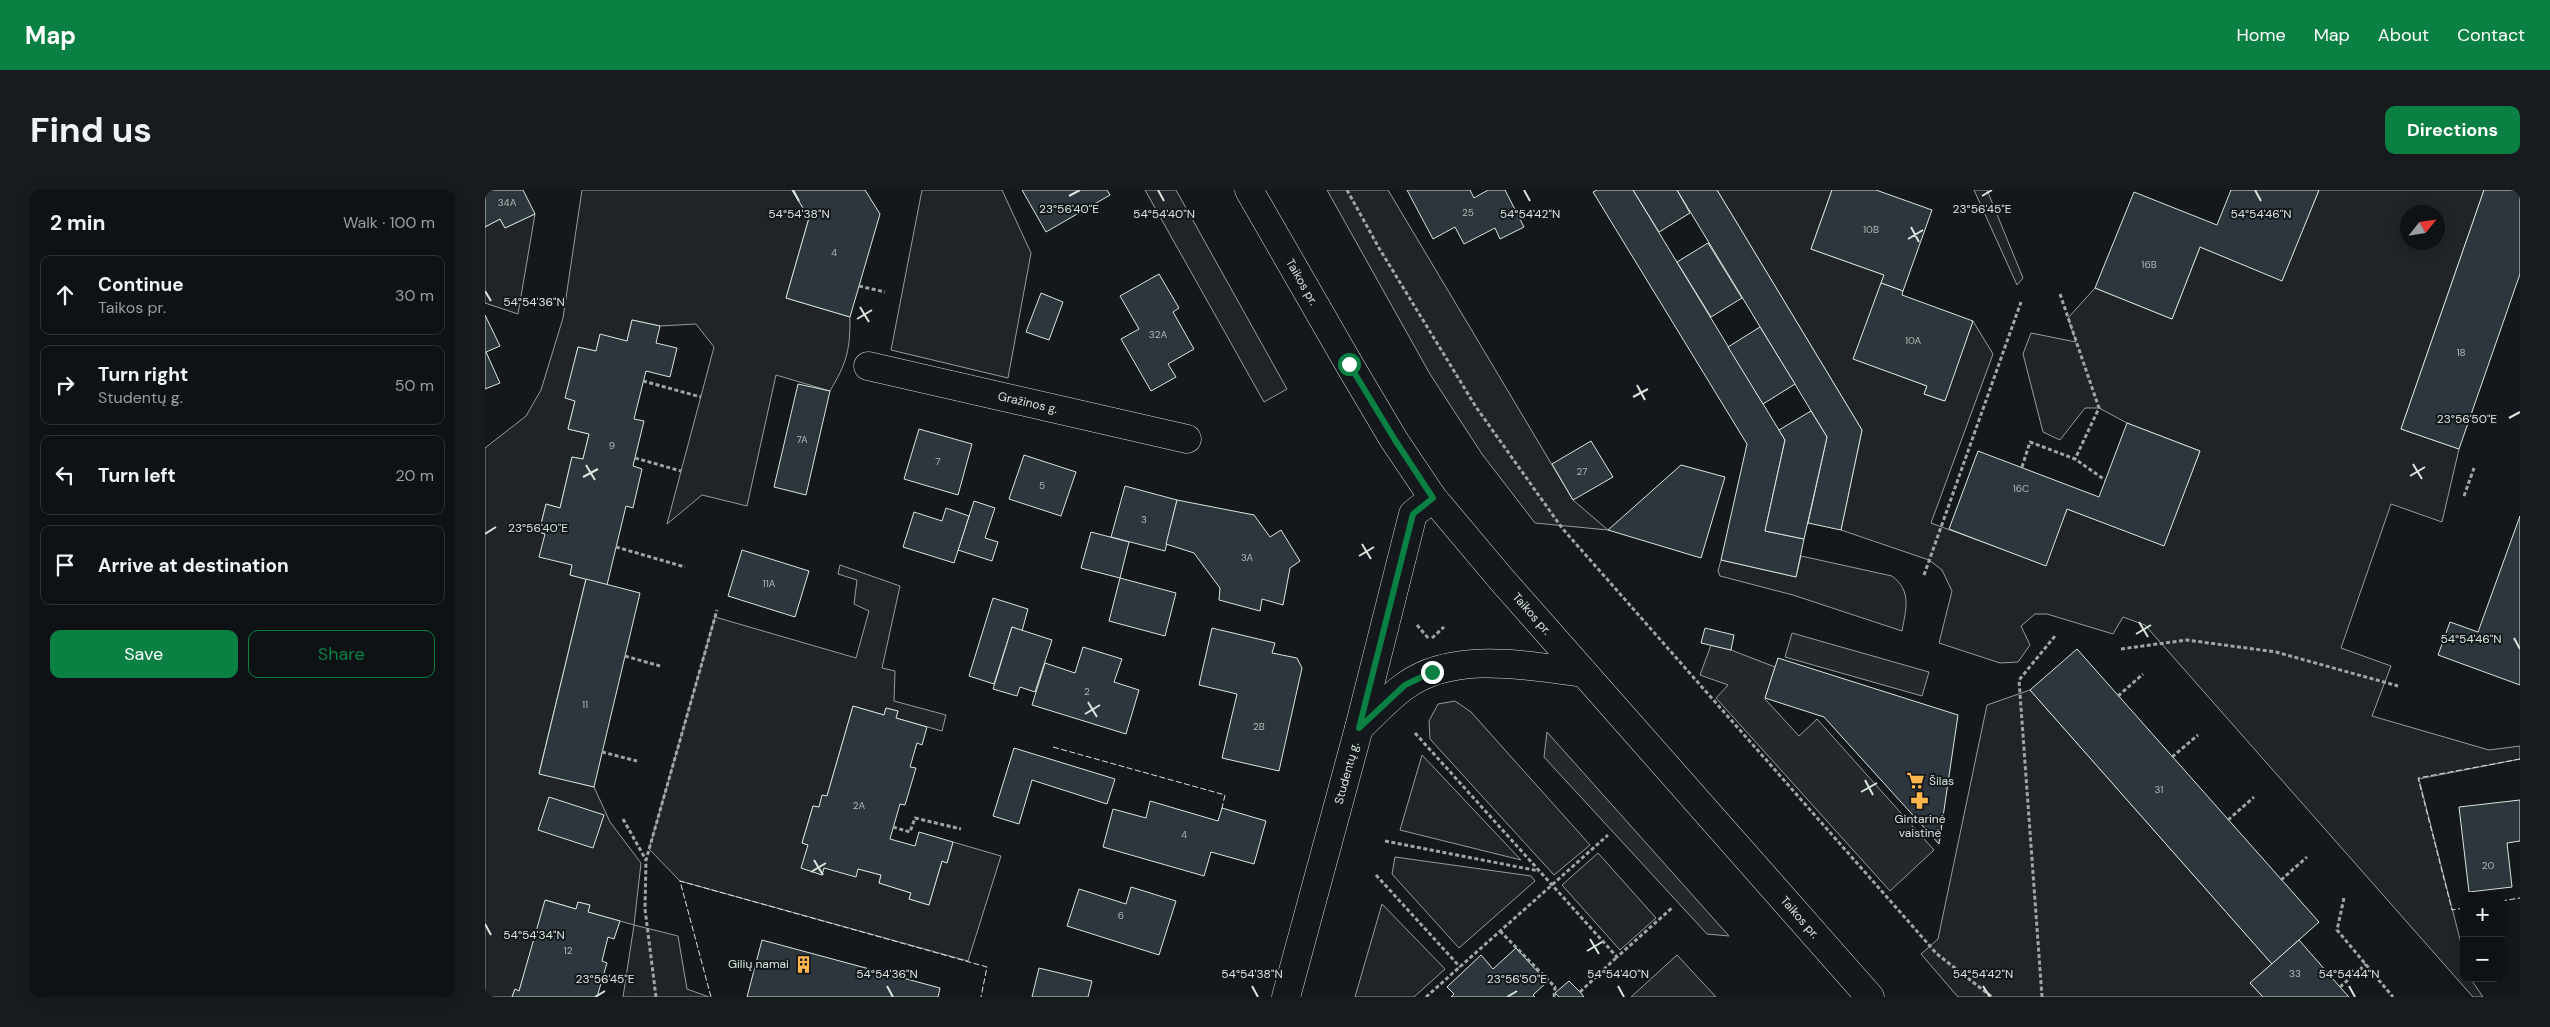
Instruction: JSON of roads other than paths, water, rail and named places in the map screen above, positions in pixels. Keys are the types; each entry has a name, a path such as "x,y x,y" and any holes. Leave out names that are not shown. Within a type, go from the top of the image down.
{"street":[{"name":"Taikos pr.","path":"1249,190 1354,372 1433,498 1584,673 1871,997"},
{"name":"Gražinos g.","path":"868,366 1187,439"},
{"name":"Studentų g.","path":"1286,997 1359,728 1413,514 1433,498"},
{"path":"1359,728 1405,685 1432,672 1473,663 1517,664 1584,673"}],"place":[{"name":"Šilas","path":"1915,781"},
{"name":"Gintarinė vaistinė","path":"1920,800"},
{"name":"Gilių namai","path":"803,964"}]}
